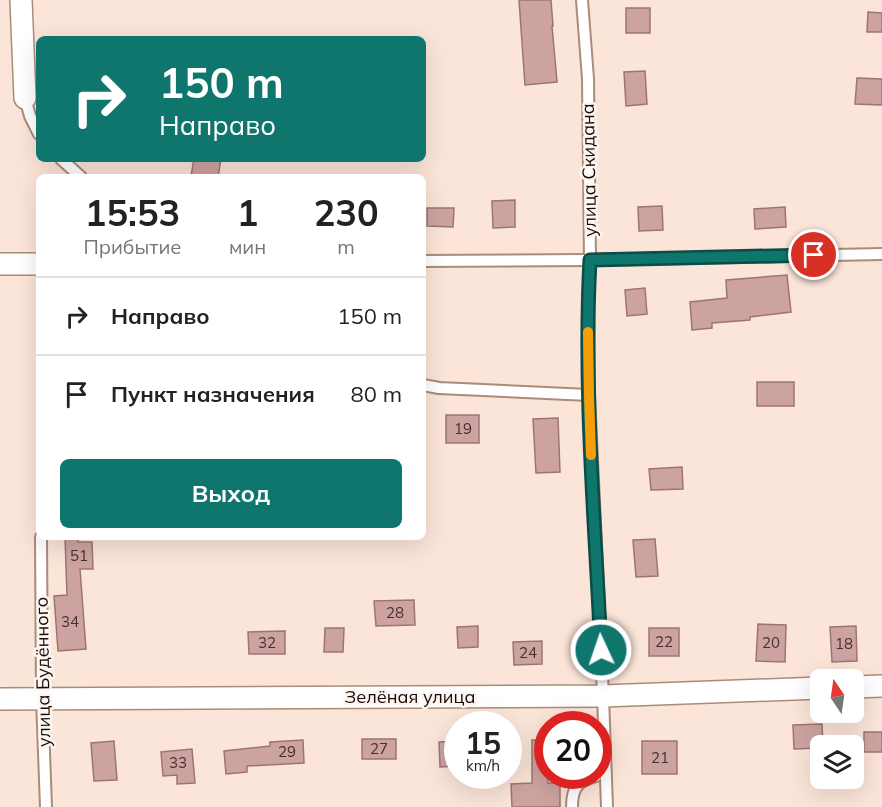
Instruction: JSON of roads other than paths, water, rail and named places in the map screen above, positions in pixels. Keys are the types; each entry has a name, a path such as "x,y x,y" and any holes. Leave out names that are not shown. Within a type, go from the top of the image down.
{"street":[{"path":"21,0 25,98"},
{"path":"0,264 36,264"},
{"path":"864,687 882,686"},
{"name":"Зелёная улица","path":"0,699 603,696 810,688"}],"lane":[{"name":"улица Скидана","path":"582,0 588,79 589,395 602,711"},
{"path":"25,98 36,128"},
{"path":"64,162 78,174"},
{"path":"426,261 882,254"},
{"path":"426,386 589,395"},
{"name":"улица Будённого","path":"41,540 42,698 46,807"},
{"path":"572,807 575,789"},
{"name":"улица Скидана","path":"603,789 607,807"}]}
